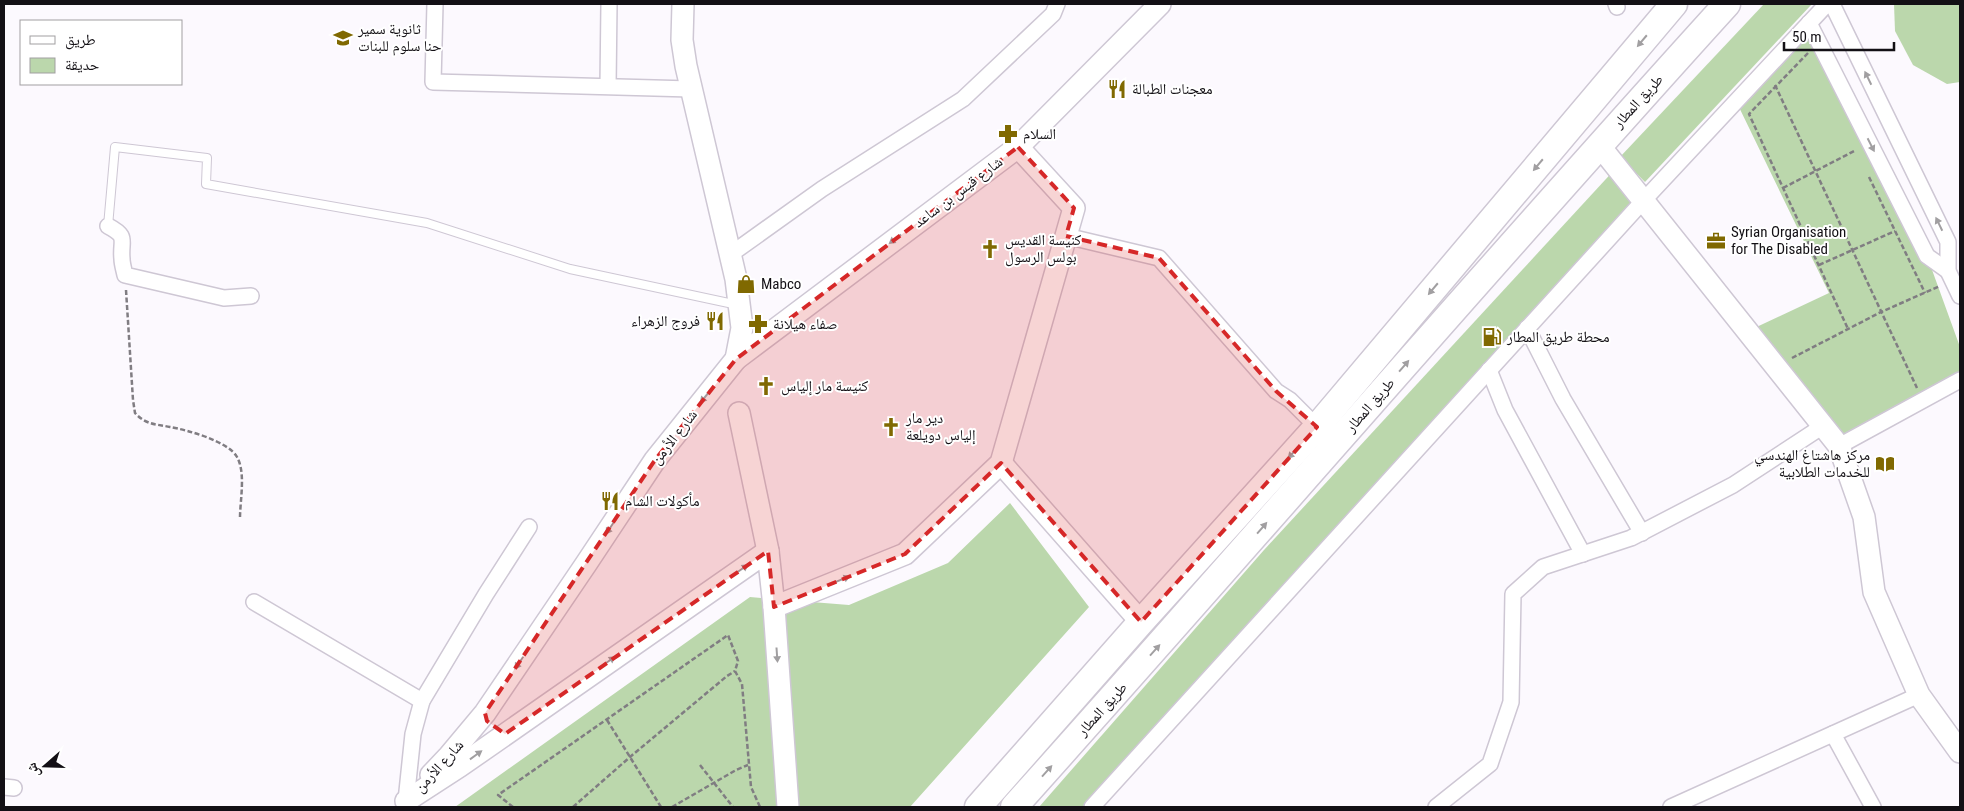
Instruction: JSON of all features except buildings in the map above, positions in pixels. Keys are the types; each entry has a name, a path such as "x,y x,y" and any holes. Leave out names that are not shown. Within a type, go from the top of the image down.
{"highway":[{"name":"طريق المطار","path":"978,807 1141,622 1317,427 1674,4"},
{"name":"طريق المطار","path":"1014,807 1165,639 1599,145 1727,4"}],"main road":[{"name":"شارع الأرمن","path":"403,804 449,756 485,713 655,460 736,359 742,328 740,305 731,254 691,90 682,40 682,4"},
{"name":"شارع قيس بن ساعد","path":"736,359 1018,147 1160,4"},
{"path":"1599,145 1839,446 1864,517 1874,592 1920,695 1960,752"},
{"path":"774,607 905,554 1001,463 1074,208 1018,147"},
{"path":"739,413 768,551 774,607 788,807"},
{"path":"1001,463 1141,622"},
{"path":"403,804 768,551"},
{"path":"485,713 486,720 491,727 497,732 505,734"}],"street":[{"path":"435,4 433,82 691,90"},
{"path":"608,86 609,4"},
{"path":"731,254 822,189 964,99 1053,14 1057,4"},
{"path":"1092,807 1644,200 1827,4"},
{"path":"1832,4 1948,242 1951,276 1960,296"},
{"path":"1809,23 1927,256 1951,276"},
{"path":"108,226 120,232 123,239 122,258 125,275 224,298 251,296"},
{"path":"1066,236 1159,258 1276,391 1290,400 1317,427"},
{"path":"1527,328 1562,399 1642,533"},
{"path":"1489,370 1505,410 1583,554"},
{"path":"1839,446 1960,380"},
{"path":"1436,807 1490,764 1511,702 1513,594 1543,568 1631,538 1733,485 1823,426"},
{"path":"403,804 413,734 422,701 486,594 529,527"},
{"path":"254,602 422,701"},
{"path":"1671,807 1920,695"},
{"path":"1834,734 1873,807"}],"lane":[{"path":"108,226 115,147 207,158 206,184 427,223 570,269 740,305"}],"path":[{"path":"1812,62 1808,53 1749,114 1848,329"},
{"path":"1767,68 1923,400"},
{"path":"1783,188 1856,150"},
{"path":"1869,177 1925,293"},
{"path":"1818,266 1895,231"},
{"path":"125,275 135,414 149,424 170,427 201,436 229,448 236,456 240,466 240,518"},
{"path":"1776,367 1881,312 1925,293 1951,276"},
{"path":"512,807 498,795 728,635 738,661 736,672 742,684 751,787 760,807"},
{"path":"572,807 630,756 727,676 736,672"},
{"path":"608,720 661,807"},
{"path":"700,765 733,807"},
{"path":"672,807 748,765"}],"highlighted area":[{"path":"1018,147 1074,208 1066,236 1159,258 1276,391 1317,427 1141,622 1001,463 905,554 774,607 768,551 505,734 487,721 485,713 655,460 736,359"}],"green space":[{"path":"1764,4 1812,4 1645,182 1620,157"},
{"path":"1894,4 1960,4 1960,82 1947,84 1913,65 1895,31"},
{"path":"1809,23 1927,256 1960,347 1960,380 1839,446 1748,331 1829,293 1736,101"},
{"path":"1617,167 1644,200 1092,807 1039,807 1264,550"},
{"path":"1010,503 1089,607 910,807 455,807 750,597 849,605 948,563"}],"place":[{"name":"ثانوية سمير حنا سلوم للبنات","path":"343,38"},
{"name":"معجنات الطبالة","path":"1117,89"},
{"name":"السلام","path":"1008,134"},
{"name":"Syrian Organisation for The Disabled","path":"1716,241"},
{"name":"كنيسة القديس بولس الرسول","path":"990,249"},
{"name":"Mabco","path":"746,284"},
{"name":"فروج الزهراء","path":"715,321"},
{"name":"صفاء هيلانة","path":"758,324"},
{"name":"محطة طريق المطار","path":"1492,337"},
{"name":"كنيسة مار إلياس","path":"766,386"},
{"name":"دير مار إلياس دويلعة","path":"891,427"},
{"name":"مركز هاشتاغ الهندسي للخدمات الطلابية","path":"1885,464"},
{"name":"مأكولات الشام","path":"610,501"}]}
